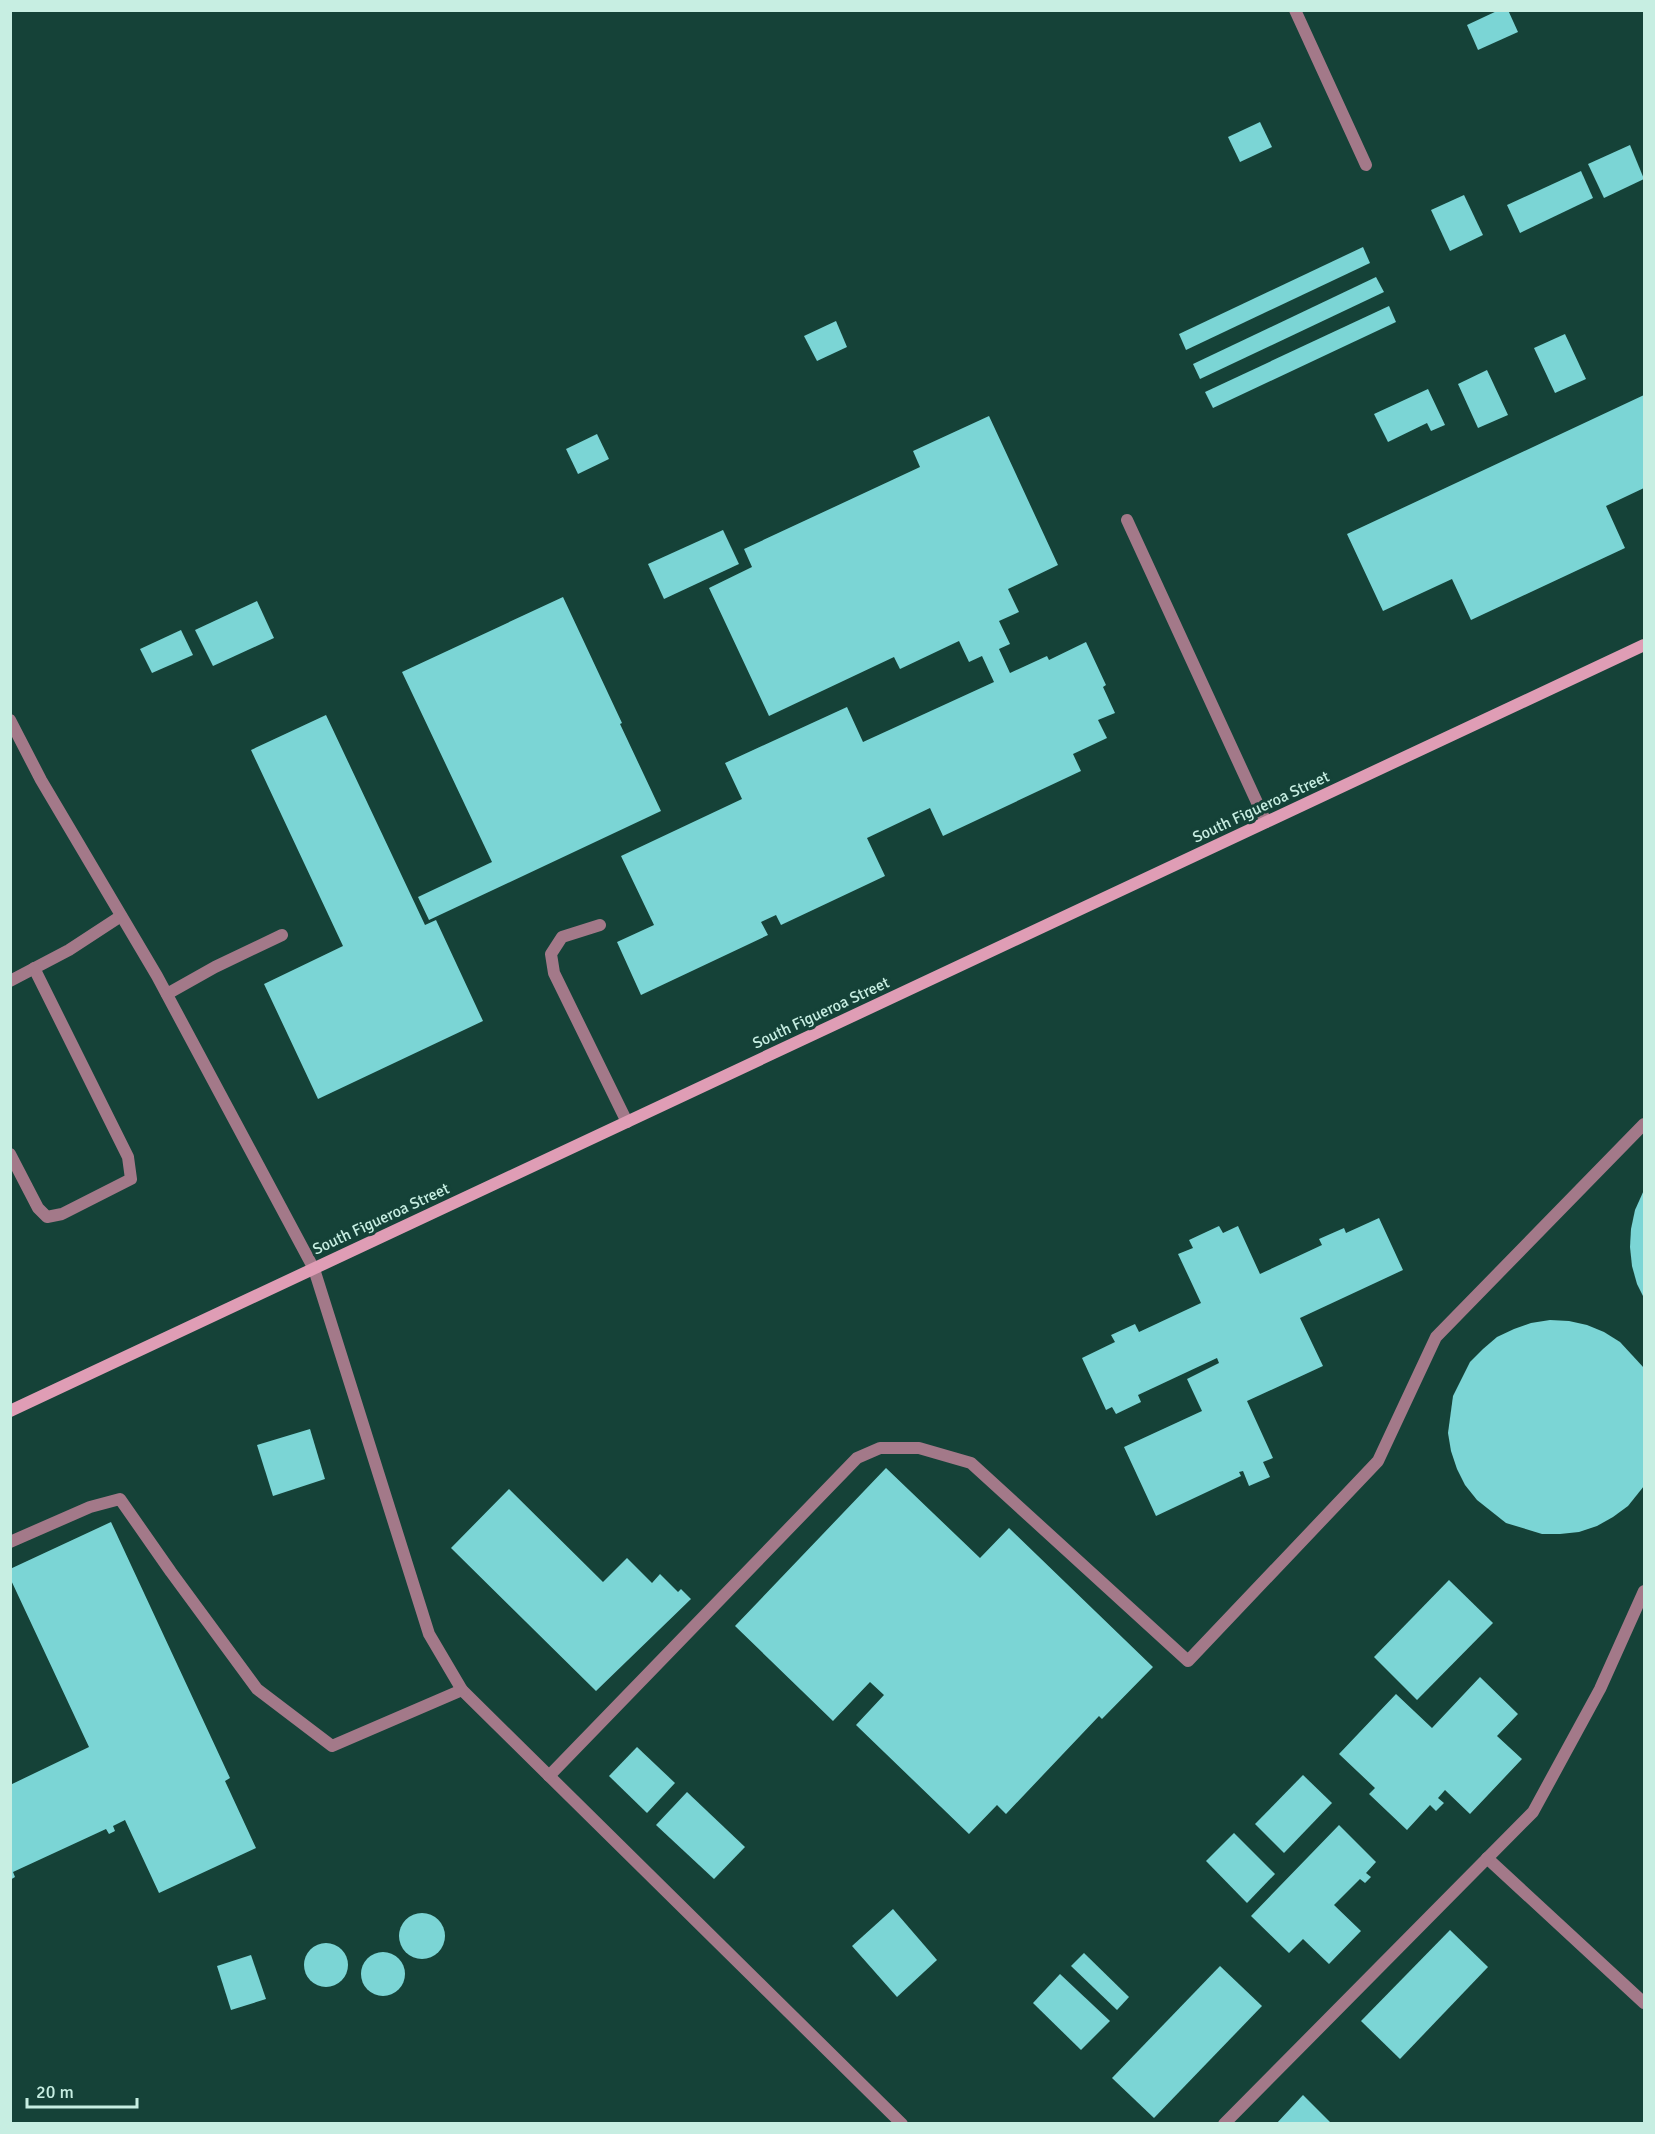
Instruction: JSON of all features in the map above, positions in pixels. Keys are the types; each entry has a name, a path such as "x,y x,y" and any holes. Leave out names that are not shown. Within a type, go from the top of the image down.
{"main road":[{"name":"South Figueroa Street","path":"10,1411 1644,645"}],"lane":[{"path":"1295,10 1366,165"},
{"path":"1127,520 1266,822"},
{"path":"10,720 41,780 167,994 314,1269 429,1634 462,1690 902,2124"},
{"path":"10,981 69,950 121,916"},
{"path":"600,925 561,937 552,954 554,973 627,1122"},
{"path":"167,994 215,967 282,935"},
{"path":"10,1154 38,1208 47,1217 62,1214 131,1179 128,1157 34,968"},
{"path":"549,1776 857,1458 880,1448 919,1448 971,1463 1188,1661 1378,1461 1436,1337 1644,1124"},
{"path":"10,1542 90,1507 120,1499 257,1689 332,1746 462,1690"},
{"path":"1224,2124 1533,1812 1599,1689 1644,1591"},
{"path":"1487,1858 1644,2003"}],"building":[{"path":"1499,10 1508,10 1518,32 1478,50 1467,25"},
{"path":"1260,122 1272,147 1240,162 1228,137"},
{"path":"1630,145 1644,179 1604,198 1588,164"},
{"path":"1581,171 1593,198 1520,233 1507,205"},
{"path":"1464,195 1483,235 1450,251 1431,210"},
{"path":"1363,247 1370,263 1186,350 1179,334"},
{"path":"1376,277 1384,292 1200,379 1193,364"},
{"path":"1389,306 1396,322 1213,408 1205,392"},
{"path":"836,321 847,347 817,361 804,336"},
{"path":"1565,334 1586,379 1555,393 1534,348"},
{"path":"1487,370 1508,415 1478,428 1458,384"},
{"path":"1428,389 1445,425 1431,431 1427,423 1388,442 1374,414"},
{"path":"1644,395 1644,488 1606,506 1625,548 1471,620 1452,579 1383,611 1347,534"},
{"path":"989,416 1058,565 1008,589 1019,612 999,621 1010,644 999,649 1010,673 1047,656 1049,660 1086,642 1106,685 1103,687 1115,713 1098,720 1107,738 1073,754 1081,771 943,836 930,808 867,838 885,876 781,925 776,915 761,922 768,935 641,995 617,942 654,925 621,856 742,799 725,763 847,707 863,742 994,682 982,656 969,662 959,641 900,669 894,657 769,716 709,588 752,567 744,549 920,467 913,451"},
{"path":"597,434 609,459 578,474 566,449"},
{"path":"723,530 739,564 664,599 648,564"},
{"path":"563,597 661,811 429,920 418,897 492,862 402,672"},
{"path":"257,601 274,638 213,666 195,630"},
{"path":"181,630 193,655 152,673 140,649"},
{"path":"326,715 425,925 436,920 483,1021 318,1099 264,984 343,946 251,750"},
{"path":"1644,1190 1644,1298 1632,1266 1630,1247 1635,1210"},
{"path":"1379,1218 1403,1270 1300,1318 1323,1366 1247,1401 1273,1458 1263,1462 1270,1477 1249,1486 1243,1471 1239,1472 1241,1476 1156,1516 1124,1447 1202,1411 1187,1379 1219,1363 1217,1358 1138,1395 1141,1402 1116,1414 1112,1407 1106,1410 1082,1358 1115,1342 1111,1335 1135,1324 1139,1332 1201,1303 1178,1254 1193,1248 1189,1240 1219,1226 1223,1233 1238,1226 1260,1274 1322,1245 1319,1239 1344,1228 1346,1233"},
{"path":"1550,1320 1587,1325 1604,1332 1620,1342 1644,1368 1644,1486 1628,1506 1613,1517 1579,1532 1560,1534 1542,1534 1506,1523 1477,1500 1465,1485 1457,1469 1448,1433 1453,1396 1470,1362 1497,1337 1531,1323"},
{"path":"310,1429 325,1479 273,1496 257,1445"},
{"path":"886,1468 980,1558 1009,1528 1153,1667 1102,1719 1099,1716 1006,1814 997,1805 969,1834 856,1725 884,1695 870,1682 833,1721 735,1626"},
{"path":"509,1489 603,1582 627,1558 652,1583 660,1574 678,1592 681,1589 691,1599 596,1691 451,1548"},
{"path":"111,1522 230,1778 225,1781 256,1848 159,1893 125,1820 113,1826 115,1831 109,1834 106,1829 13,1872 15,1877 10,1880 10,1785 89,1747 10,1578 10,1569"},
{"path":"1449,1580 1493,1623 1417,1700 1374,1657"},
{"path":"1480,1677 1518,1714 1497,1736 1522,1759 1470,1814 1445,1790 1438,1798 1444,1803 1436,1811 1430,1805 1407,1830 1369,1794 1375,1788 1339,1754 1396,1694 1432,1728"},
{"path":"637,1747 675,1783 647,1813 609,1776"},
{"path":"1303,1775 1332,1803 1284,1853 1255,1824"},
{"path":"687,1792 745,1847 714,1879 656,1825"},
{"path":"1339,1825 1376,1862 1366,1873 1371,1877 1365,1883 1360,1879 1334,1905 1361,1931 1329,1964 1303,1939 1289,1953 1251,1916"},
{"path":"1234,1833 1275,1874 1247,1903 1206,1861"},
{"path":"893,1909 937,1960 897,1997 852,1946"},
{"path":"422,1913 438,1920 445,1936 438,1952 422,1959 406,1952 399,1936 406,1920"},
{"path":"1450,1930 1488,1967 1400,2059 1361,2021"},
{"path":"326,1943 335,1944 342,1949 347,1956 347,1974 342,1981 335,1986 326,1987 317,1986 310,1981 305,1974 304,1965 305,1956 310,1949 317,1944"},
{"path":"383,1952 392,1953 399,1958 404,1965 404,1983 399,1990 392,1995 383,1996 374,1995 367,1990 362,1983 361,1974 362,1965 367,1958 374,1953"},
{"path":"1084,1953 1129,1997 1117,2010 1071,1966"},
{"path":"251,1955 266,1999 231,2010 217,1966"},
{"path":"1220,1966 1262,2006 1154,2118 1112,2078"},
{"path":"1060,1974 1110,2021 1081,2050 1033,2003"},
{"path":"1303,2095 1332,2124 1276,2124"}]}
